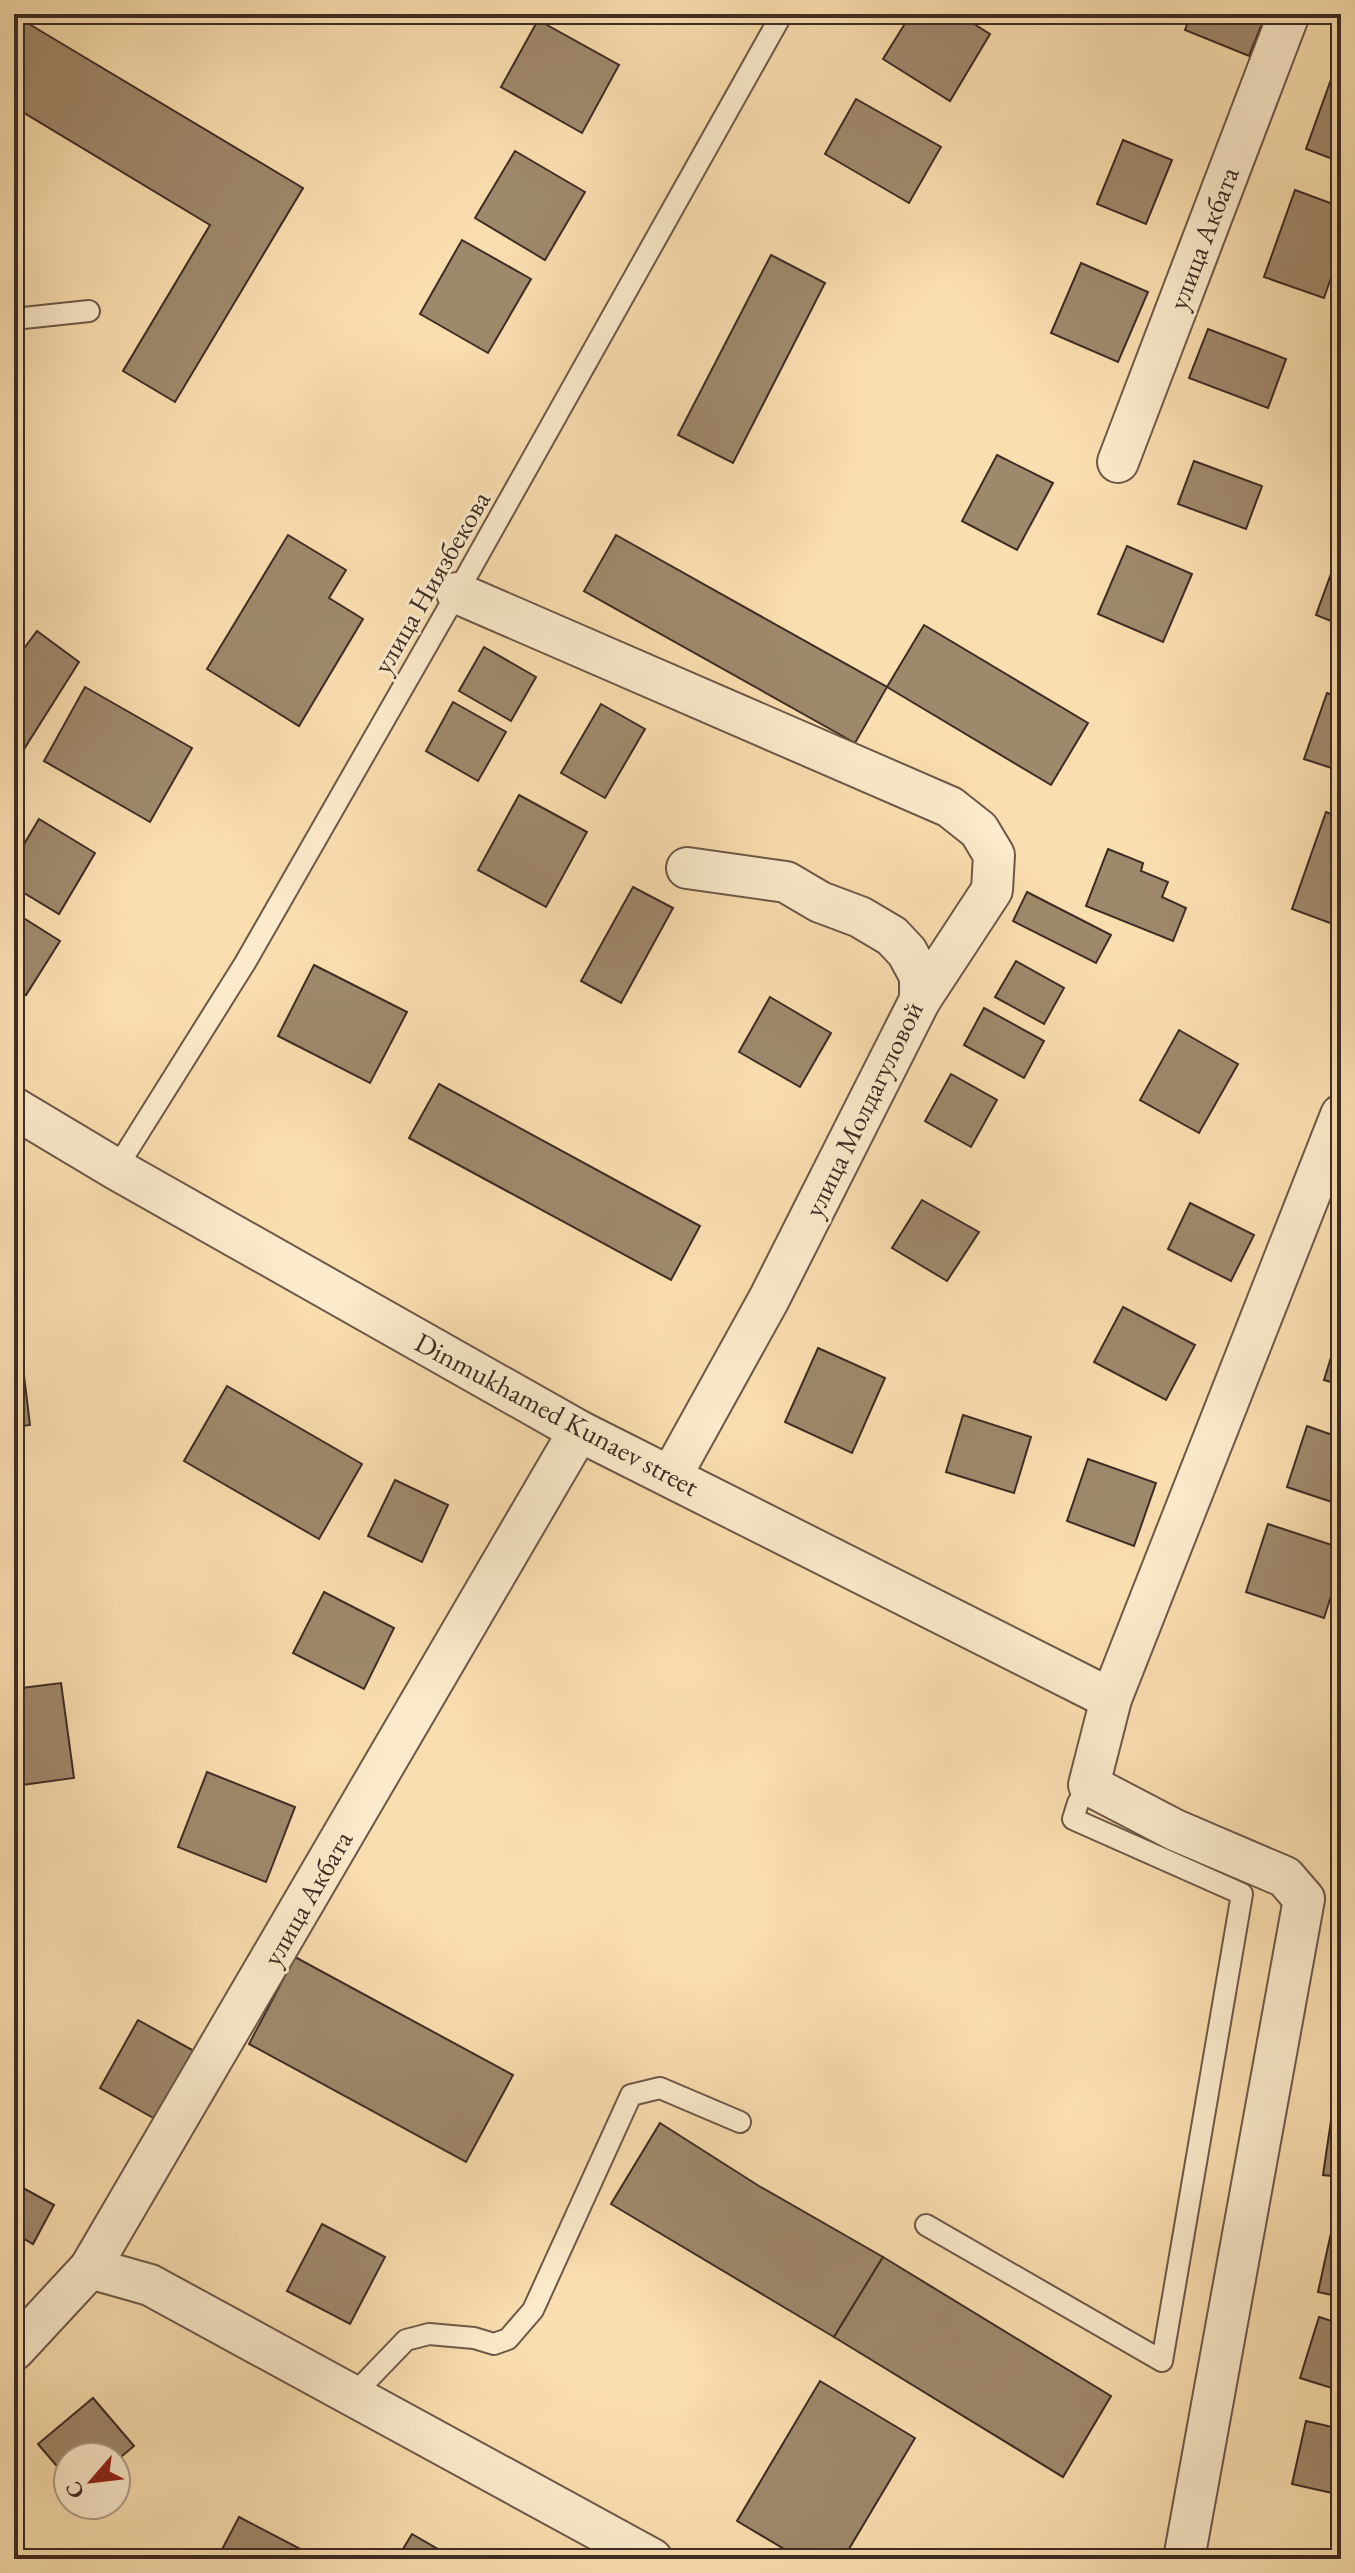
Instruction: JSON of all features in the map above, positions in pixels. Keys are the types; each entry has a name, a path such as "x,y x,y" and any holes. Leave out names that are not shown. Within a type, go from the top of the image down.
{"street":[{"name":"улица Акбата","path":"1118,462 1289,14"},
{"path":"457,593 950,807 979,830 994,855 992,890 920,1000"},
{"name":"улица Молдагуловой","path":"671,1476 769,1299 920,1000 920,976 907,952 892,936 860,917 820,902 786,882 687,868"},
{"name":"Dinmukhamed Kunaev street","path":"14,1108 579,1431 1111,1699"},
{"path":"1184,2559 1304,1899 1285,1877 1175,1830 1089,1785 1111,1699 1341,1115"},
{"name":"улица Акбата","path":"14,2350 90,2268 579,1431"},
{"path":"90,2268 150,2285 652,2559"}],"lane":[{"name":"улица Ниязбекова","path":"116,1169 245,963 782,14"},
{"path":"14,319 89,311"},
{"path":"926,2225 1162,2361 1242,1894 1073,1819 1089,1785"},
{"path":"352,2396 406,2340 429,2334 474,2338 494,2344 508,2339 533,2310 631,2095 660,2088 740,2122"}],"building":[{"path":"911,14 958,14 990,34 950,101 883,59"},
{"path":"1191,14 1266,14 1249,56 1185,30"},
{"path":"14,15 303,188 175,402 123,371 210,225 24,113 14,130"},
{"path":"538,20 619,65 582,133 501,87"},
{"path":"1333,74 1341,77 1341,162 1306,149"},
{"path":"856,99 941,147 909,203 825,154"},
{"path":"1123,140 1172,160 1146,224 1097,204"},
{"path":"515,151 585,192 545,260 475,218"},
{"path":"1295,190 1341,207 1341,249 1324,298 1264,277"},
{"path":"462,240 531,279 488,353 420,314"},
{"path":"771,255 825,283 733,463 678,435"},
{"path":"1081,263 1148,292 1118,362 1051,333"},
{"path":"1208,329 1286,359 1268,408 1189,378"},
{"path":"997,455 1053,483 1017,550 962,521"},
{"path":"1194,461 1262,486 1246,529 1178,504"},
{"path":"288,535 346,570 329,598 363,619 299,726 207,669"},
{"path":"616,535 887,687 855,743 584,591"},
{"path":"1127,546 1192,574 1163,642 1098,614"},
{"path":"1336,560 1341,562 1341,625 1316,615"},
{"path":"924,625 1088,723 1051,785 887,687"},
{"path":"37,631 79,662 14,765 14,662"},
{"path":"484,647 536,677 511,721 459,691"},
{"path":"85,687 192,748 150,822 44,761"},
{"path":"1327,693 1341,698 1341,771 1304,759"},
{"path":"453,702 506,732 478,781 426,751"},
{"path":"601,704 645,729 605,798 561,773"},
{"path":"519,795 587,832 546,907 478,870"},
{"path":"1326,812 1341,818 1341,927 1292,909"},
{"path":"39,819 95,853 59,914 14,887 14,861"},
{"path":"1108,849 1143,863 1141,871 1168,882 1162,897 1186,908 1173,941 1086,906"},
{"path":"633,887 673,908 621,1003 581,981"},
{"path":"1027,892 1111,935 1096,963 1013,921"},
{"path":"14,912 60,941 26,995 14,987"},
{"path":"1016,961 1064,988 1044,1024 995,997"},
{"path":"314,965 407,1012 370,1083 278,1036"},
{"path":"770,997 831,1033 800,1087 739,1052"},
{"path":"984,1008 1044,1041 1024,1078 964,1045"},
{"path":"1179,1030 1238,1064 1199,1133 1140,1100"},
{"path":"951,1074 997,1100 971,1147 925,1121"},
{"path":"439,1084 700,1226 671,1280 409,1138"},
{"path":"922,1200 979,1232 947,1281 892,1248"},
{"path":"1190,1203 1254,1235 1231,1281 1168,1249"},
{"path":"1123,1307 1195,1345 1166,1400 1094,1362"},
{"path":"1341,1325 1341,1385 1324,1380"},
{"path":"818,1348 885,1378 852,1453 785,1422"},
{"path":"22,1359 30,1425 14,1427 14,1360"},
{"path":"227,1386 362,1464 319,1539 184,1461"},
{"path":"963,1415 1031,1437 1014,1493 946,1472"},
{"path":"1307,1426 1341,1438 1341,1505 1287,1487"},
{"path":"1088,1459 1156,1483 1134,1546 1067,1521"},
{"path":"395,1480 448,1505 422,1562 368,1536"},
{"path":"1268,1524 1341,1548 1341,1565 1324,1618 1246,1592"},
{"path":"324,1592 394,1628 364,1689 293,1653"},
{"path":"61,1683 74,1778 14,1786 14,1689"},
{"path":"207,1772 295,1807 266,1882 178,1847"},
{"path":"295,1957 513,2075 466,2162 249,2044"},
{"path":"138,2020 194,2051 157,2120 100,2088"},
{"path":"1334,2100 1341,2102 1341,2177 1323,2175"},
{"path":"660,2123 759,2186 883,2257 834,2337 611,2204"},
{"path":"14,2183 54,2205 33,2244 14,2233"},
{"path":"1335,2215 1341,2216 1341,2297 1318,2292"},
{"path":"322,2224 385,2257 350,2324 287,2291"},
{"path":"883,2257 1111,2396 1063,2477 834,2337"},
{"path":"1319,2317 1341,2324 1341,2391 1300,2378"},
{"path":"820,2381 915,2438 843,2559 801,2559 737,2521"},
{"path":"93,2398 130,2441 52,2441 52,2460 38,2444"},
{"path":"1306,2421 1341,2429 1341,2495 1292,2484"},
{"path":"239,2517 308,2553 305,2559 217,2559"},
{"path":"412,2534 455,2559 397,2559"}]}
